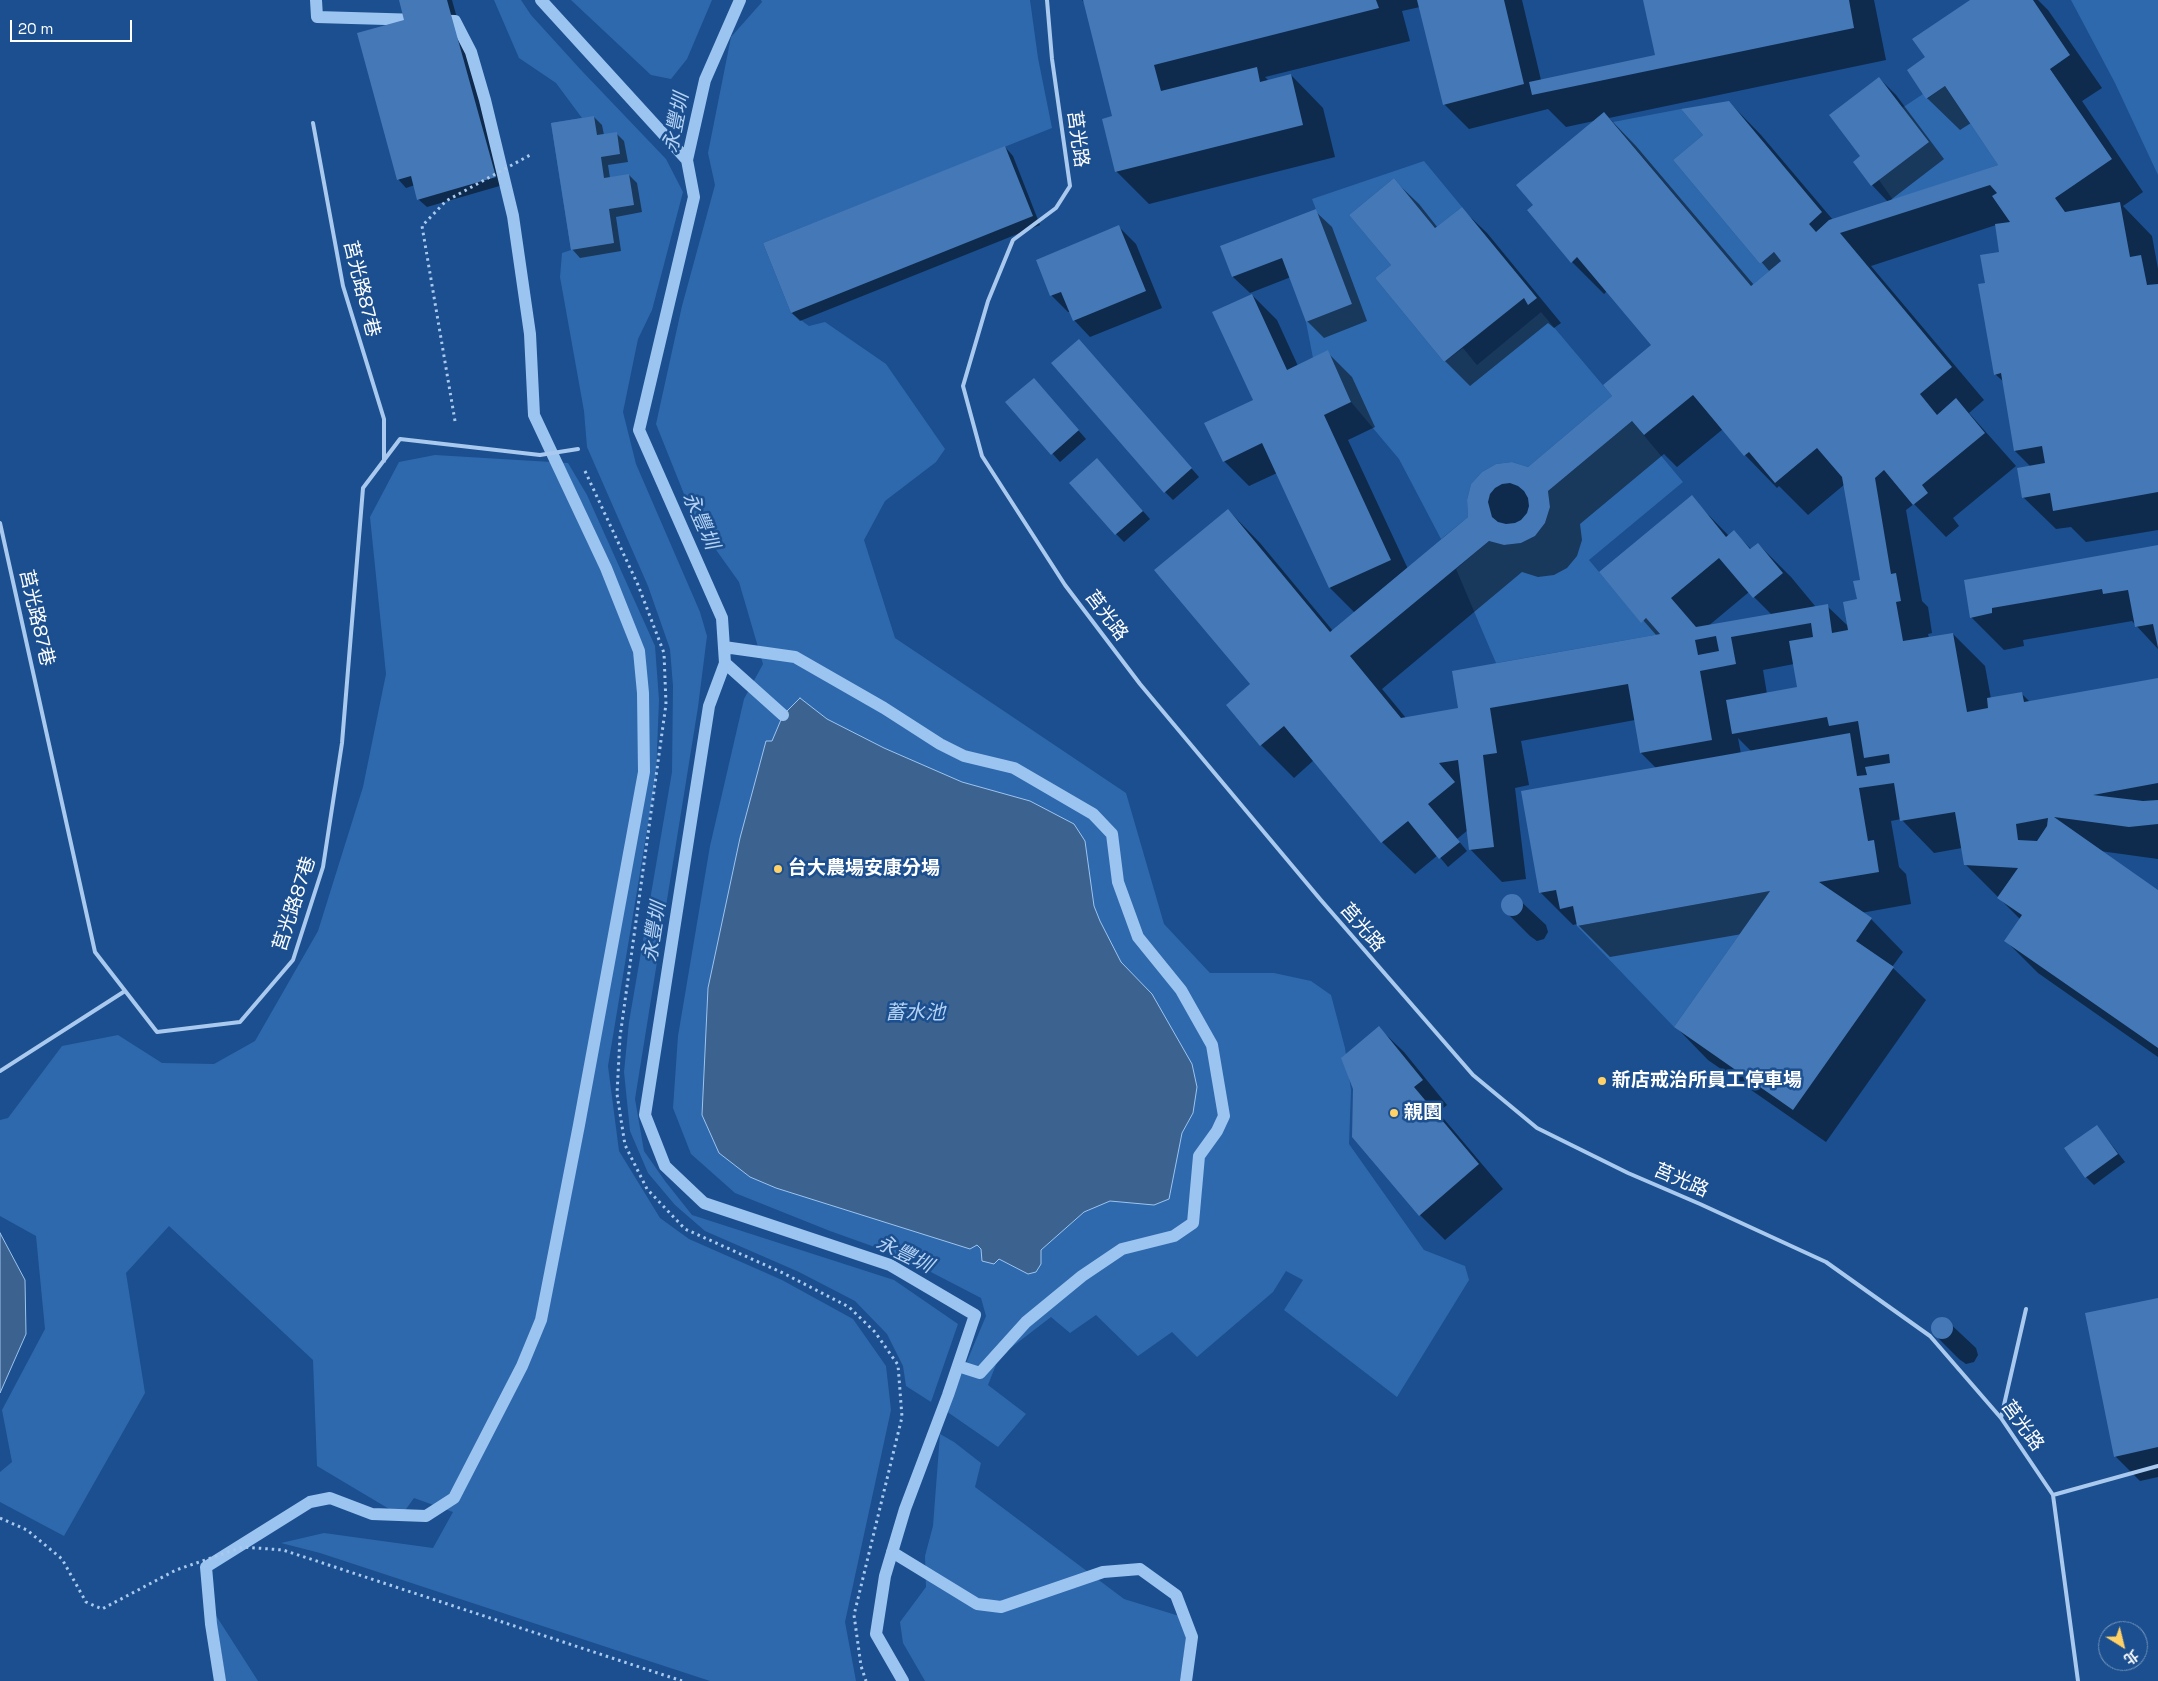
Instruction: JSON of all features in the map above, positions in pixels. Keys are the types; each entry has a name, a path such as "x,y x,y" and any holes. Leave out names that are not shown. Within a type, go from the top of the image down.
{"lane":[{"name":"莒光路","path":"1046,0 1052,59 1070,186 1056,208 1013,240 988,301 963,386 982,456 1065,585 1140,684 1302,879 1473,1075 1537,1128 1628,1173 1826,1262 1930,1336 2001,1418 2053,1495 2078,1681"},
{"name":"莒光路87巷","path":"313,123 343,286 384,419 384,461"},
{"name":"莒光路87巷","path":"0,523 95,952 157,1032 240,1022 293,960 323,867 342,743 363,488 400,438 540,455 578,449"},
{"path":"0,1071 125,991"},
{"path":"2001,1418 2026,1309"},
{"path":"2053,1495 2158,1466"}],"path":[{"path":"459,446 422,226 446,201 532,154"},
{"path":"584,468 638,585 664,653 666,704 620,1037 617,1094 625,1145 647,1190 685,1229 783,1273 849,1307 875,1332 898,1365 902,1416 854,1615 861,1666 866,1681"},
{"path":"0,1518 27,1530 62,1559 86,1602 102,1609 176,1570 243,1547 283,1550 682,1681"}],"shaded area":[{"path":"494,0 521,0 531,15 581,70 666,159 683,192 652,310 638,339 623,412 636,464 700,612 707,636 698,707 635,1099 644,1151 692,1215 894,1280 958,1324 931,1402 906,1386 903,1366 887,1334 855,1301 799,1272 705,1231 675,1205 648,1173 630,1131 624,1072 629,1022 672,772 673,686 670,649 648,586 587,447 584,411 560,277 562,253 571,250 551,123 582,118 556,83 519,58"},
{"path":"571,0 712,0 687,59 671,79 651,75"},
{"path":"761,0 1030,0 1038,58 1052,128 763,243 791,313 809,326 825,322 886,364 945,449 936,462 885,501 864,540 895,638 1126,793 1164,924 1210,973 1274,973 1311,981 1331,995 1345,1048 1351,1090 1349,1144 1424,1250 1465,1266 1469,1280 1397,1397 1284,1310 1303,1280 1286,1271 1273,1292 1197,1357 1172,1332 1138,1356 1096,1315 1070,1333 1051,1317 999,1357 988,1385 1026,1414 998,1447 946,1411 986,1316 981,1298 900,1256 830,1231 735,1193 691,1154 673,1108 678,1036 710,846 744,699 763,664 739,582 694,519 656,424 682,306 715,185 708,153 731,37 762,2"},
{"path":"2071,0 2158,0 2158,175 2115,83"},
{"path":"1945,86 1998,165 1893,200 1879,180 1902,108 1923,94 1927,99"},
{"path":"1681,109 1703,135 1673,160 1760,264 1774,252 1781,261 1751,286 1613,122"},
{"path":"1424,161 1462,207 1435,228 1394,178 1349,215 1391,265 1375,278 1444,362 1463,348 1477,365 1541,312 1612,396 1528,467 1512,462 1496,464 1482,472 1471,484 1467,500 1468,517 1441,539 1399,459 1351,402 1328,351 1313,358 1306,322 1352,304 1312,199"},
{"path":"1632,421 1683,482 1589,560 1641,622 1646,618 1660,634 1496,663 1456,569 1489,541 1505,545 1521,543 1535,536 1545,523 1550,507 1548,491"},
{"path":"435,455 568,463 587,495 655,646 659,700 656,776 608,1066 619,1151 660,1218 689,1239 782,1280 853,1319 886,1366 891,1410 845,1622 856,1681 710,1681 320,1553 281,1543 324,1533 433,1548 453,1512 414,1498 401,1516 317,1466 313,1360 169,1226 126,1273 145,1393 64,1536 0,1502 0,1472 12,1462 2,1410 45,1329 36,1236 0,1216 0,1120 8,1118 62,1046 118,1035 162,1063 214,1064 255,1041 318,931 363,787 386,674 370,517 399,462"},
{"path":"1770,891 1674,1027 1577,926"},
{"path":"940,1434 954,1442 981,1463 975,1487 1124,1599 1189,1619 1180,1681 925,1681 903,1643 900,1622 926,1587 925,1556 933,1526"},
{"path":"215,1614 258,1681 226,1681"}],"water":[{"name":"蓄水池","path":"800,698 827,719 884,748 962,782 1030,801 1074,824 1085,841 1094,906 1100,921 1121,962 1152,994 1192,1064 1197,1087 1193,1113 1182,1133 1169,1199 1154,1205 1110,1201 1084,1212 1041,1250 1041,1264 1036,1272 1028,1274 999,1259 994,1264 982,1261 981,1249 977,1245 970,1249 776,1188 750,1177 719,1153 702,1115 708,988 740,838 766,741 772,741 783,715"},
{"path":"0,1233 25,1280 26,1334 0,1393"}],"building":[{"path":"399,0 447,0 496,177 417,200 411,176 397,180 357,33 404,20"},
{"path":"1083,0 1376,0 1379,8 1154,65 1161,91 1257,67 1260,82 1291,74 1303,125 1115,172 1102,119 1112,116"},
{"path":"1417,0 1504,0 1524,84 1443,105"},
{"path":"1643,0 1849,0 1854,28 1532,95 1529,82 1655,55"},
{"path":"1970,0 2033,0 2070,55 2050,69 2112,159 2055,198 2065,212 2120,202 2130,257 2141,255 2147,285 2158,284 2158,492 2053,511 2050,493 2022,498 2017,468 2045,463 2042,446 2014,451 2001,373 1994,375 1978,284 1985,283 1980,255 1999,252 1995,224 2010,222 1992,196 1997,193 1990,185 1840,233 1952,367 1920,394 1937,415 1956,398 1985,433 1922,485 1928,493 1913,505 1884,470 1875,478 1891,574 1896,573 1901,601 1896,602 1903,641 1953,633 1967,712 1988,708 1987,698 2022,692 2024,702 2158,678 2158,783 2093,795 2143,801 2158,800 2158,824 2129,827 2054,817 2158,890 2158,1048 2004,941 2022,915 1997,898 2018,868 1964,865 1955,812 1900,821 1894,783 1859,788 1868,841 1874,840 1879,872 1819,882 1872,918 1856,941 1894,967 1793,1110 1674,1027 1770,891 1577,926 1573,906 1560,909 1556,890 1539,893 1521,791 1850,733 1857,776 1867,775 1865,767 1890,763 1889,754 1864,758 1858,721 1829,726 1827,717 1732,734 1726,700 1797,687 1789,641 1813,637 1811,623 1731,637 1736,664 1700,671 1712,740 1640,753 1628,684 1490,708 1497,753 1483,755 1494,847 1469,850 1458,760 1439,763 1455,782 1428,804 1460,842 1439,859 1408,821 1381,843 1284,726 1260,746 1226,705 1250,684 1154,570 1228,509 1330,632 1468,517 1467,500 1471,484 1482,472 1496,464 1512,462 1528,467 1612,396 1603,385 1651,345 1577,257 1571,263 1527,210 1533,205 1516,185 1604,112 1751,286 1781,261 1774,252 1760,264 1673,160 1703,135 1681,109 1729,101 1822,212 1809,224 1816,232 1829,220 1998,165 1945,86 1926,99 1907,70 1925,57 1912,39","holes":["1693,395 1744,456 1749,452 1775,483 1817,448 1842,477 1860,580 1853,581 1857,599 1843,602 1848,630 1832,633 1828,604 1696,627 1671,598 1719,558 1753,598 1783,573 1758,543 1750,549 1734,530 1726,537 1692,495 1599,572 1641,623 1646,618 1660,634 1452,671 1458,708 1401,718 1350,656 1489,541 1504,545 1521,543 1535,536 1545,523 1550,507 1548,491 1632,421 1644,435","1510,483 1518,486 1528,498 1529,506 1527,513 1521,520 1515,523 1506,524 1498,522 1492,517 1488,502 1490,494 1502,484","1716,636 1719,651 1698,655 1695,640","2048,818 2047,826 2037,841 2018,840 2016,824"]},
{"path":"1879,77 1929,142 1871,186 1853,162 1860,156 1829,115"},
{"path":"594,116 597,135 617,132 620,154 601,157 604,178 629,174 634,205 609,209 614,243 571,250 551,123"},
{"path":"1005,146 1033,216 791,313 763,243"},
{"path":"1394,178 1435,228 1462,207 1537,298 1528,305 1524,298 1444,362 1375,278 1391,265 1349,215"},
{"path":"1316,209 1352,304 1306,322 1282,258 1232,277 1220,246"},
{"path":"1119,225 1146,291 1073,321 1061,292 1050,296 1036,260"},
{"path":"1252,294 1287,370 1328,350 1351,402 1324,415 1391,560 1329,588 1262,443 1223,462 1204,423 1253,400 1212,312"},
{"path":"1079,339 1192,468 1164,493 1051,363"},
{"path":"1034,378 1079,430 1051,455 1005,402"},
{"path":"1097,458 1143,511 1115,535 1069,483"},
{"path":"2158,545 2158,648 2153,624 2135,627 2128,590 2103,594 2102,589 1992,608 1992,613 1970,618 1964,580"},
{"path":"1512,894 1520,897 1523,905 1520,913 1512,916 1504,913 1501,905 1504,897"},
{"name":"親園","path":"1379,1026 1423,1080 1414,1087 1479,1164 1419,1216 1352,1137 1353,1089 1341,1058"},
{"path":"2097,1125 2118,1154 2085,1178 2064,1148"},
{"path":"2158,1298 2158,1447 2114,1457 2085,1313"},
{"path":"1942,1317 1950,1320 1953,1328 1950,1336 1942,1339 1934,1336 1931,1328 1934,1320"}],"waterway":[{"path":"220,1681 211,1624 206,1567 310,1502 330,1498 372,1514 426,1516 454,1498 522,1366 541,1320 644,772 643,693 639,651 606,568 534,415 530,334 513,216 485,100 471,52 455,21 317,17 316,0"},
{"path":"541,0 687,160"},
{"name":"永豐圳","path":"740,0 705,80 687,160 694,197 639,430 722,618 725,663 709,706 645,1115 665,1166 704,1203 890,1265 975,1315 948,1395 905,1509 885,1576 876,1634 903,1681"},
{"path":"724,647 795,657 884,708 940,744 964,756 1014,768 1093,814 1112,834 1118,882 1138,937 1181,990 1212,1045 1224,1116 1217,1131 1199,1156 1193,1223 1174,1236 1122,1249 1082,1276 1026,1322 980,1373 958,1366"},
{"path":"725,663 783,715"},
{"path":"892,1552 977,1604 1001,1607 1103,1572 1140,1569 1176,1595 1192,1637 1186,1681"}],"place":[{"name":"台大農場安康分場","path":"778,869"},
{"name":"新店戒治所員工停車場","path":"1602,1081"},
{"name":"親園","path":"1394,1113"}]}
